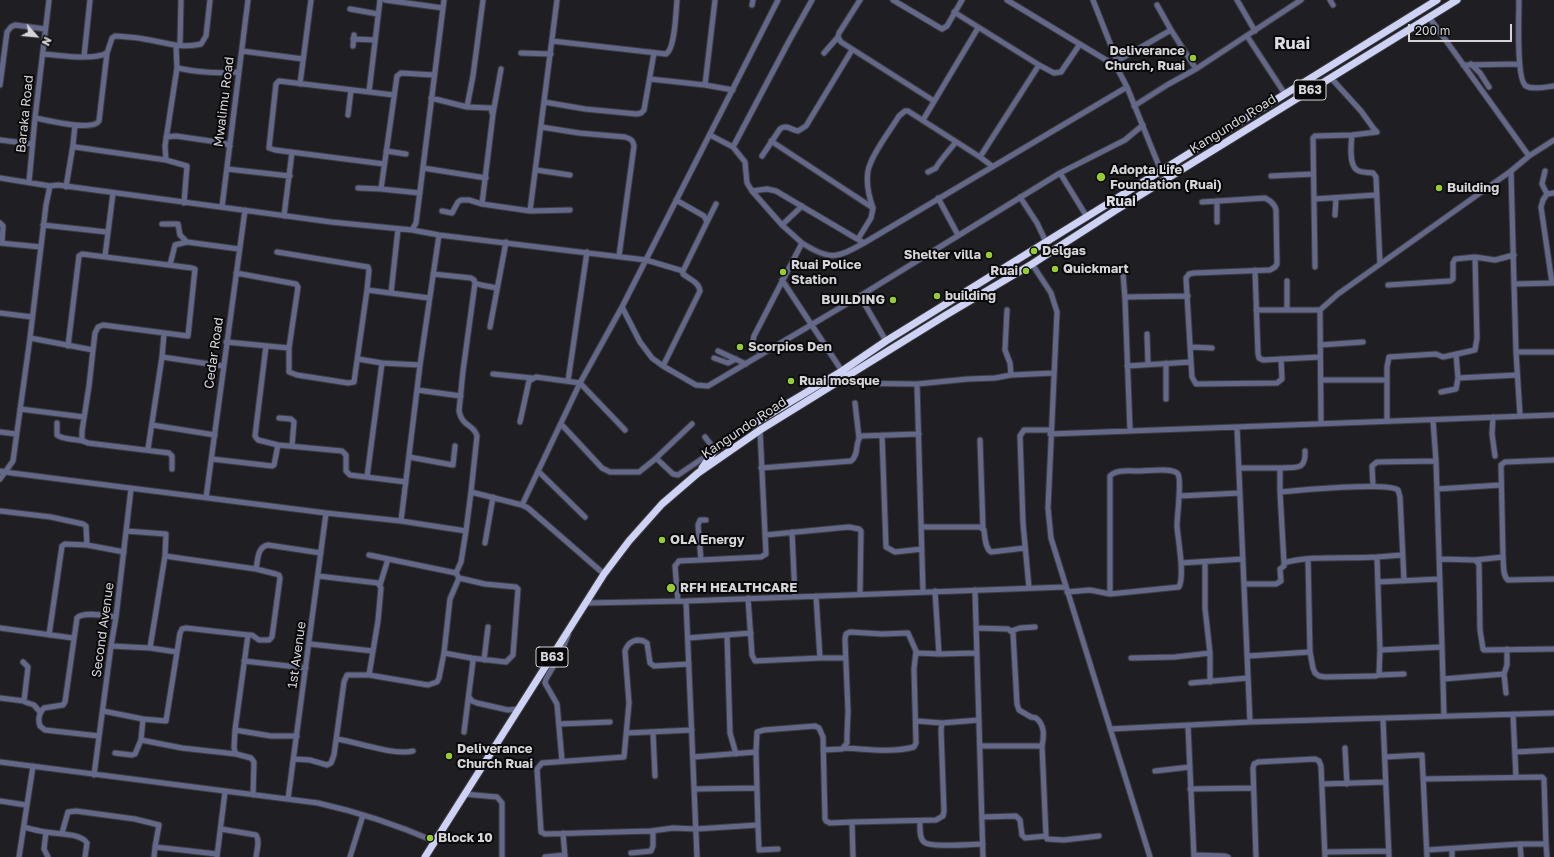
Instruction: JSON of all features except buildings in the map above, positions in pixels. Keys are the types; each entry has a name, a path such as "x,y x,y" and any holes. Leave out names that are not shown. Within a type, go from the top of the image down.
{"highway":[{"name":"Kangundo Road","path":"698,473 715,450 735,435 842,371 886,341 1437,0"},
{"name":"Kangundo Road","path":"425,857 604,574 650,516 698,473 760,430 1032,264 1116,210 1456,0"},
{"path":"1045,243 1049,253"},
{"path":"735,435 736,439 742,443"}],"street":[{"name":"Baraka Road","path":"29,182 49,0"},
{"path":"84,57 90,0"},
{"path":"166,160 166,137 177,68 181,0"},
{"path":"35,118 75,125 94,125 99,121 107,53 112,38 115,36 143,38 178,45 201,44 206,36 210,0"},
{"name":"Mwalimu Road","path":"222,207 248,0"},
{"path":"300,84 311,0"},
{"path":"369,92 380,0"},
{"path":"385,0 415,2 443,8"},
{"path":"412,230 416,223 444,0"},
{"path":"466,107 473,76 483,0"},
{"path":"530,211 557,0"},
{"path":"552,41 666,54 669,51 673,36 678,0"},
{"path":"705,85 715,0"},
{"path":"522,505 580,383 622,307 778,0"},
{"path":"733,147 812,0"},
{"path":"824,53 838,38 839,33 860,0"},
{"path":"893,0 942,29 947,26 962,0"},
{"path":"1007,0 1116,64"},
{"path":"1100,0 1093,2 1116,64 1127,86 1161,171"},
{"path":"1237,0 1255,31"},
{"path":"1134,106 1166,85 1196,69 1301,0"},
{"path":"1330,0 1333,5"},
{"path":"1519,0 1519,64 1521,78 1525,85 1532,87 1554,86"},
{"path":"1157,6 1196,69"},
{"path":"350,9 378,14"},
{"path":"954,12 1054,73 1061,72 1080,44"},
{"path":"1429,17 1529,156"},
{"path":"0,85 2,47 7,32 11,27 15,25 45,29"},
{"path":"922,120 978,28"},
{"path":"1116,64 1171,30"},
{"path":"1247,36 1283,91"},
{"path":"352,46 353,37 375,40"},
{"path":"838,38 852,50 934,101"},
{"path":"762,156 777,132 783,126 798,130 806,126 852,50"},
{"path":"242,52 303,59"},
{"path":"43,54 97,57 107,53"},
{"path":"522,53 551,54"},
{"path":"544,102 585,109 642,114 654,53"},
{"path":"1463,64 1519,64"},
{"path":"1471,64 1480,73 1489,87"},
{"path":"980,157 1039,65"},
{"path":"177,68 224,73 239,72"},
{"path":"482,204 492,114 501,69"},
{"path":"381,189 386,151 391,128 394,95 399,74 412,73 434,75"},
{"path":"1315,267 1312,174 1313,137 1378,132 1331,78"},
{"path":"650,79 705,85 733,90"},
{"path":"384,164 269,148 276,84 279,81 394,95"},
{"path":"710,135 733,147 744,162 748,183 752,192 782,225 802,243 822,254 833,256 845,253 864,243 1127,86"},
{"path":"348,115 352,90"},
{"path":"431,98 466,107 491,108 492,114"},
{"path":"858,239 871,218 873,208 868,184 868,172 872,161 902,112 908,111 992,166"},
{"path":"66,187 75,125"},
{"path":"622,307 646,351 663,366 696,384 708,386 860,296 1060,173 1125,140 1143,125"},
{"path":"541,127 579,133 625,137 633,142 634,146 619,256"},
{"path":"1352,135 1351,150 1354,166 1358,171 1375,174 1376,177 1380,264"},
{"path":"166,137 176,136 230,146"},
{"path":"0,140 32,144"},
{"path":"1256,310 1320,310 1327,303 1380,264 1511,171 1529,156 1554,140"},
{"path":"771,141 873,208"},
{"path":"928,172 936,168 937,164 945,157 956,142"},
{"path":"73,145 77,148 166,160 187,166 184,203"},
{"path":"386,151 406,154"},
{"path":"284,216 292,152"},
{"path":"423,168 486,178"},
{"path":"227,169 290,176"},
{"path":"536,170 570,175"},
{"path":"1511,171 1516,352 1520,415"},
{"path":"1545,171 1542,184 1547,194"},
{"path":"1060,173 1087,217"},
{"path":"1271,176 1312,174"},
{"path":"0,178 50,186 331,222 412,230 439,235 646,260 683,271 683,274 697,284 700,291 663,366"},
{"path":"0,479 3,471 12,464 13,461 30,338 43,225 50,186"},
{"path":"358,188 420,193"},
{"path":"752,192 772,190 864,243"},
{"path":"105,256 113,193"},
{"path":"1514,284 1553,283 1541,207 1547,194 1554,193"},
{"path":"1314,199 1376,195"},
{"path":"1020,197 1037,223 1045,243"},
{"path":"938,198 958,235"},
{"path":"1202,202 1265,198 1270,200 1274,204 1277,222 1277,264 1273,269 1189,274 1186,278 1192,377 1196,384 1280,382 1282,379 1281,359"},
{"path":"1335,216 1336,198"},
{"path":"442,211 452,213 458,202 461,200 469,200 482,204 530,211 570,210"},
{"path":"676,200 704,216 707,222"},
{"path":"1217,201 1217,222"},
{"path":"683,271 716,204"},
{"path":"782,225 802,206"},
{"name":"Cedar Road","path":"206,498 245,210"},
{"path":"0,223 4,226 1,243 41,247"},
{"path":"162,224 178,224 180,235 187,242"},
{"path":"43,225 107,232"},
{"path":"391,293 398,229"},
{"path":"402,521 420,366 439,235"},
{"path":"170,265 175,245 187,242 239,249"},
{"path":"490,328 506,242"},
{"path":"763,353 754,348 752,342 802,243"},
{"path":"236,273 296,284 298,287 289,348 288,370 291,373 352,383 355,380 368,290 369,270 365,266 277,252"},
{"path":"568,381 587,252"},
{"path":"68,346 79,256 82,254 85,253 192,268 196,271 189,335 186,337 101,325 95,333 82,440"},
{"path":"1388,284 1450,281 1453,279 1453,263 1455,259 1475,258 1495,260 1514,255"},
{"path":"1386,421 1389,357 1436,354 1443,357 1475,350 1475,258"},
{"path":"1032,264 1051,293 1056,307 1048,508 1048,524 1051,540 1150,857"},
{"path":"1255,270 1258,356 1263,360 1320,357"},
{"path":"1123,273 1130,430"},
{"path":"433,274 471,278 475,283 481,286 497,288"},
{"path":"782,280 842,371"},
{"path":"1287,281 1287,310"},
{"path":"294,759 310,760 327,765 333,760 345,677 347,674 368,675 428,685 437,682 439,678 444,652 450,599 461,562 466,531 477,436 460,417 461,396 475,283"},
{"path":"368,290 429,298"},
{"path":"860,296 886,341"},
{"path":"1125,299 1127,297 1188,296"},
{"path":"1007,310 1005,350 1010,363 1012,375"},
{"path":"1320,310 1321,423"},
{"path":"0,313 32,317"},
{"path":"148,449 164,334"},
{"path":"1147,334 1148,364"},
{"path":"30,338 92,350"},
{"path":"226,342 289,348"},
{"path":"1320,345 1363,342"},
{"path":"266,346 255,436 258,440 278,445 342,451 346,455 346,471 348,473 406,482"},
{"path":"1191,347 1212,348"},
{"path":"718,351 746,364"},
{"path":"1516,352 1554,352"},
{"path":"1441,392 1456,389 1458,378 1456,354"},
{"path":"162,357 223,366"},
{"path":"714,358 728,363 736,359"},
{"path":"358,359 382,363 420,366"},
{"path":"1127,366 1191,362"},
{"path":"367,477 382,363"},
{"path":"1166,363 1166,399"},
{"path":"836,383 917,384 995,378 1012,375 1054,373"},
{"path":"493,374 532,378 536,377 580,383 625,430"},
{"path":"1458,378 1517,375"},
{"path":"520,422 529,382 532,378"},
{"path":"1321,380 1387,380"},
{"path":"917,384 923,592"},
{"path":"417,390 461,396"},
{"path":"761,468 851,461 857,455 859,438 855,402"},
{"path":"20,409 84,417"},
{"path":"1029,588 1023,523 1020,436 1024,430 1051,432 1238,427 1554,414"},
{"path":"1493,417 1492,434 1495,456"},
{"path":"279,418 292,420 294,422 292,446"},
{"path":"1433,420 1440,559 1444,716"},
{"path":"57,423 57,435 60,437 82,440 88,443 148,449 171,454 172,469"},
{"path":"561,424 606,471 639,472 692,424"},
{"path":"152,425 215,435"},
{"path":"1238,427 1250,722"},
{"path":"678,601 675,566 679,561 764,556 767,552 760,430"},
{"path":"0,432 16,434"},
{"path":"859,438 861,436 919,434"},
{"path":"882,435 886,547 895,552 922,549"},
{"path":"654,460 659,460 673,474 676,475 715,450 705,437"},
{"path":"980,440 983,528 988,551 991,552 1025,548"},
{"path":"212,459 272,466 274,465 278,445"},
{"path":"409,457 452,465 455,446"},
{"path":"1239,468 1300,467 1303,465 1305,459 1305,451"},
{"path":"1554,460 1503,462 1500,466 1505,578 1508,580 1554,579"},
{"path":"1373,486 1372,466 1377,462 1436,461"},
{"path":"1244,584 1276,584 1281,581 1280,569 1284,566 1284,563 1280,468"},
{"path":"586,603 686,601 1029,588 1090,590 1110,594 1179,587 1181,583 1181,563 1177,512 1179,496 1178,475 1174,471 1156,470 1114,472 1110,476 1110,594"},
{"path":"3,471 131,489 402,521 466,531"},
{"path":"538,471 585,517"},
{"path":"1437,489 1501,485"},
{"path":"1280,492 1373,486 1393,487 1398,490 1400,497 1404,580"},
{"name":"Second Avenue","path":"94,775 116,617 131,489"},
{"path":"471,492 522,505 528,508 604,574"},
{"path":"1179,496 1240,493"},
{"path":"485,543 493,497"},
{"path":"0,510 51,517 83,524 86,526 87,544"},
{"name":"1st Avenue","path":"288,799 310,644 326,513"},
{"path":"701,560 698,524 700,520 706,520"},
{"path":"922,527 963,526 983,528"},
{"path":"765,535 849,528 859,529 860,594"},
{"path":"126,531 166,534 165,556 150,648"},
{"path":"792,532 795,597"},
{"path":"49,635 62,546 64,544 87,544 124,552"},
{"path":"256,569 259,552 265,546 322,553"},
{"path":"369,555 457,575 485,584 518,588 513,655 506,662 471,658 444,652"},
{"path":"1284,563 1308,559 1402,555"},
{"path":"103,711 142,719 165,721 167,719 180,633 182,629 186,628 252,635 259,640 269,640 272,637 280,578 279,575 256,569 165,556"},
{"path":"1377,557 1380,650 1379,675"},
{"path":"1440,559 1475,560 1503,557"},
{"path":"368,675 378,621 380,585 388,559"},
{"path":"1181,563 1243,559"},
{"path":"1308,559 1310,652 1315,673 1319,676 1376,676 1404,674"},
{"path":"1475,560 1479,566 1481,645 1484,650 1554,649"},
{"path":"1205,562 1205,608 1210,653 1210,682"},
{"path":"318,576 378,583 380,585"},
{"path":"1378,582 1440,579"},
{"path":"975,590 983,857"},
{"path":"935,591 939,654"},
{"path":"816,596 820,658"},
{"path":"748,598 752,655 755,661 845,658"},
{"path":"686,601 696,857"},
{"path":"40,712 44,708 60,706 65,702 77,618 80,615 116,617"},
{"path":"562,761 556,701 547,686 546,679 560,655 571,626"},
{"path":"976,628 1008,629 1011,631 1020,628 1034,627"},
{"path":"0,628 73,638"},
{"path":"484,660 488,628"},
{"path":"1011,631 1014,639 1017,704 1019,710 1040,721 1043,728 1044,738 1042,746 1046,836"},
{"path":"823,750 844,748 876,749 914,747 916,742 917,721 914,669 916,651 908,633 882,634 850,632 846,634 845,658 848,712 847,743 844,748"},
{"path":"688,638 750,633"},
{"path":"236,754 234,748 235,730 248,635"},
{"path":"727,635 730,733 736,754"},
{"path":"689,664 654,666 650,663 647,643 644,641 635,640 626,646 625,651 629,703 624,757 542,762 537,769 540,830 542,834 651,831 673,828 696,829 758,825"},
{"path":"310,644 373,651"},
{"path":"111,646 150,648 177,652"},
{"path":"1380,650 1442,647"},
{"path":"1506,649 1507,665 1504,674 1506,693"},
{"path":"916,651 922,654 976,653"},
{"path":"1248,656 1310,652"},
{"path":"1131,658 1175,657 1210,653"},
{"path":"464,732 473,661 471,658"},
{"path":"244,661 306,668"},
{"path":"23,662 28,667 24,701"},
{"path":"1443,679 1504,674"},
{"path":"1191,683 1248,678"},
{"path":"469,697 472,701 477,703 508,710 518,709"},
{"path":"0,698 24,701 37,707 40,712 40,726 45,730 99,736"},
{"path":"508,710 511,720"},
{"path":"1110,729 1250,722 1554,713"},
{"path":"1513,714 1516,777"},
{"path":"1383,718 1389,857"},
{"path":"115,753 134,755 137,752 141,740 142,719"},
{"path":"917,721 942,723 979,720"},
{"path":"558,724 610,722"},
{"path":"778,849 759,850 756,735 760,730 815,726 822,731 826,821 920,821 940,819 944,811 942,723"},
{"path":"1188,726 1194,856 1228,857"},
{"path":"235,730 271,736 297,736"},
{"path":"627,733 692,730"},
{"path":"653,732 656,776"},
{"path":"336,739 403,752 413,751"},
{"path":"141,740 182,748 245,755 254,760 253,794"},
{"path":"980,746 1042,746"},
{"path":"1345,748 1347,784"},
{"path":"1515,752 1554,750"},
{"path":"693,757 756,752"},
{"path":"1385,757 1422,755 1427,857"},
{"path":"1256,857 1253,788 1254,764 1258,762 1315,759 1321,766 1323,784 1325,854 1389,851"},
{"path":"0,762 94,775 152,781 225,792 253,794 344,809 418,834 434,841"},
{"path":"19,857 33,766"},
{"path":"1155,771 1190,767"},
{"path":"1424,779 1540,776 1544,779 1547,857"},
{"path":"1323,784 1385,782"},
{"path":"694,789 758,788"},
{"path":"1190,789 1253,788"},
{"path":"155,847 217,855 225,792"},
{"path":"464,794 496,797 502,803 502,857"},
{"path":"0,801 26,805"},
{"path":"62,833 68,812 76,811 128,818 159,825 154,857"},
{"path":"350,857 363,815"},
{"path":"982,817 1016,816 1020,820 1023,837 1046,836 1047,839 1064,840 1099,836"},
{"path":"920,821 921,837 923,842 927,844 983,844"},
{"path":"852,822 853,857"},
{"path":"24,827 46,832 62,833 86,840 85,857"},
{"path":"221,829 256,835 258,838 256,857"},
{"path":"631,853 651,851 653,846 653,832 651,831"},
{"path":"46,832 44,848 48,857"},
{"path":"545,857 565,856 563,833"},
{"path":"1427,850 1520,844 1546,844"},
{"path":"1520,844 1521,857"},
{"path":"1452,849 1452,857"}],"place":[{"name":"Deliverance Church, Ruai","path":"1193,58"},
{"name":"Adopta Life Foundation (Ruai)","path":"1101,177"},
{"name":"Building","path":"1439,188"},
{"name":"Delgas","path":"1034,251"},
{"name":"Shelter villa","path":"989,255"},
{"name":"Quickmart","path":"1055,269"},
{"name":"Ruai","path":"1026,271"},
{"name":"Ruai Police Station","path":"783,272"},
{"name":"building","path":"937,296"},
{"name":"BUILDING","path":"893,300"},
{"name":"Scorpios Den","path":"740,347"},
{"name":"Ruai mosque","path":"791,381"},
{"name":"OLA Energy","path":"662,540"},
{"name":"RFH HEALTHCARE","path":"671,588"},
{"name":"Deliverance Church Ruai","path":"449,756"},
{"name":"Block 10","path":"430,838"}],"district":[{"name":"Ruai","path":"1292,44"},
{"name":"Ruai","path":"1121,202"}]}
